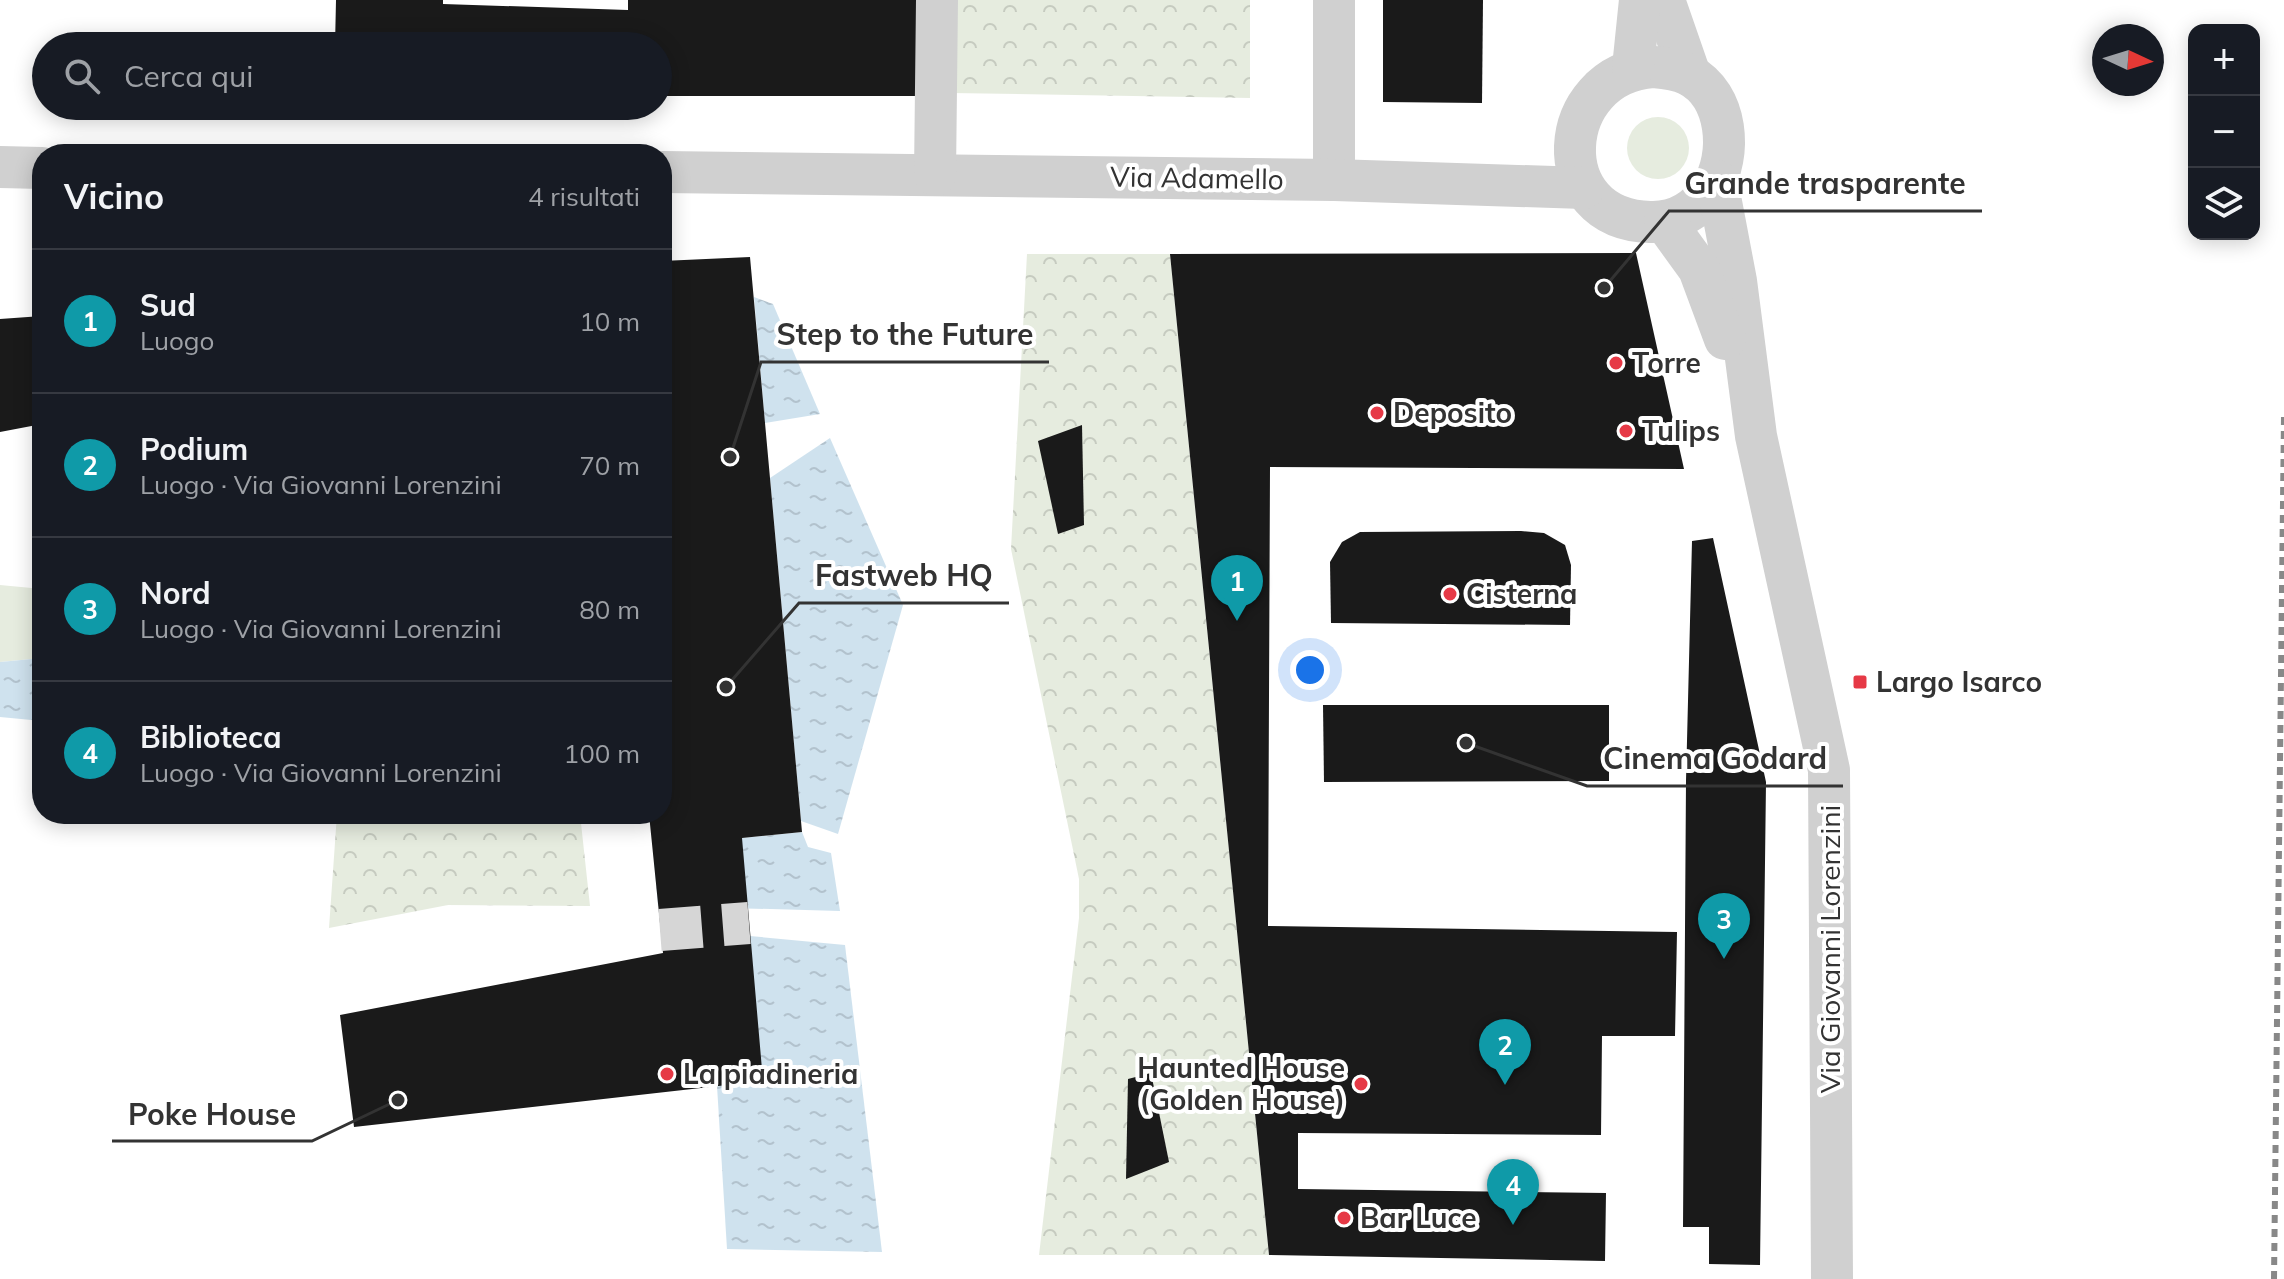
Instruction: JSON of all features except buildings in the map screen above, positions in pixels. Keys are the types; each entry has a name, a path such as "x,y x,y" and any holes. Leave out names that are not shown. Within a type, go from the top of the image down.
{"street":[{"path":"935,175 937,0"},
{"path":"1334,0 1334,180"},
{"path":"1633,68 1640,0"},
{"name":"Via Giovanni Lorenzini","path":"1664,0 1690,75 1710,94 1721,120 1723,164 1717,181 1736,281 1756,436 1829,770 1832,1279"},
{"path":"1690,75 1653,67 1633,68 1617,75 1594,95 1581,118 1575,139 1576,164 1584,188 1603,209 1618,217 1665,222 1692,209 1717,181"},
{"path":"1460,182 1534,158 1575,139"},
{"path":"0,167 32,168"},
{"name":"Via Adamello","path":"672,172 1460,182"},
{"path":"1460,182 1584,188"},
{"name":"Via Giovanni Lorenzini","path":"1665,222 1708,288 1756,436"}],"green space":[{"path":"952,0 1250,0 1250,98 951,93"},
{"path":"1658,117 1670,119 1680,126 1687,136 1687,160 1680,170 1670,177 1658,179 1646,177 1636,170 1629,160 1627,148 1629,136 1636,126 1646,119"},
{"path":"1027,254 1170,254 1269,1255 1039,1255 1079,918 1079,879 1011,549"},
{"path":"0,585 32,588 32,659 0,662"},
{"path":"336,824 581,824 590,906 448,905 329,928"}],"water":[{"path":"754,297 773,304 820,414 765,423"},
{"path":"830,438 903,605 838,834 801,821 770,478"},
{"path":"32,659 32,720 0,717 0,662"},
{"path":"802,832 808,847 831,853 840,911 658,906 653,847"},
{"path":"750,936 845,945 882,1252 727,1249 717,1086"}],"tunnel":[{"path":"660,930 749,923"}],"railway":[{"path":"2274,1279 2284,417"}],"place":[{"name":"Grande trasparente","path":"1604,288"},
{"name":"Torre","path":"1616,363"},
{"name":"Deposito","path":"1377,413"},
{"name":"Tulips","path":"1626,431"},
{"name":"Step to the Future","path":"730,457"},
{"name":"Cisterna","path":"1450,594"},
{"name":"Sud","path":"1237,621"},
{"name":"Largo Isarco","path":"1860,682"},
{"name":"Fastweb HQ","path":"726,687"},
{"name":"Cinema Godard","path":"1466,743"},
{"name":"Nord","path":"1724,959"},
{"name":"La piadineria","path":"667,1074"},
{"name":"Haunted House (Golden House)","path":"1361,1084"},
{"name":"Podium","path":"1505,1085"},
{"name":"Poke House","path":"398,1100"},
{"name":"Bar Luce","path":"1344,1218"},
{"name":"Biblioteca","path":"1513,1225"}]}
